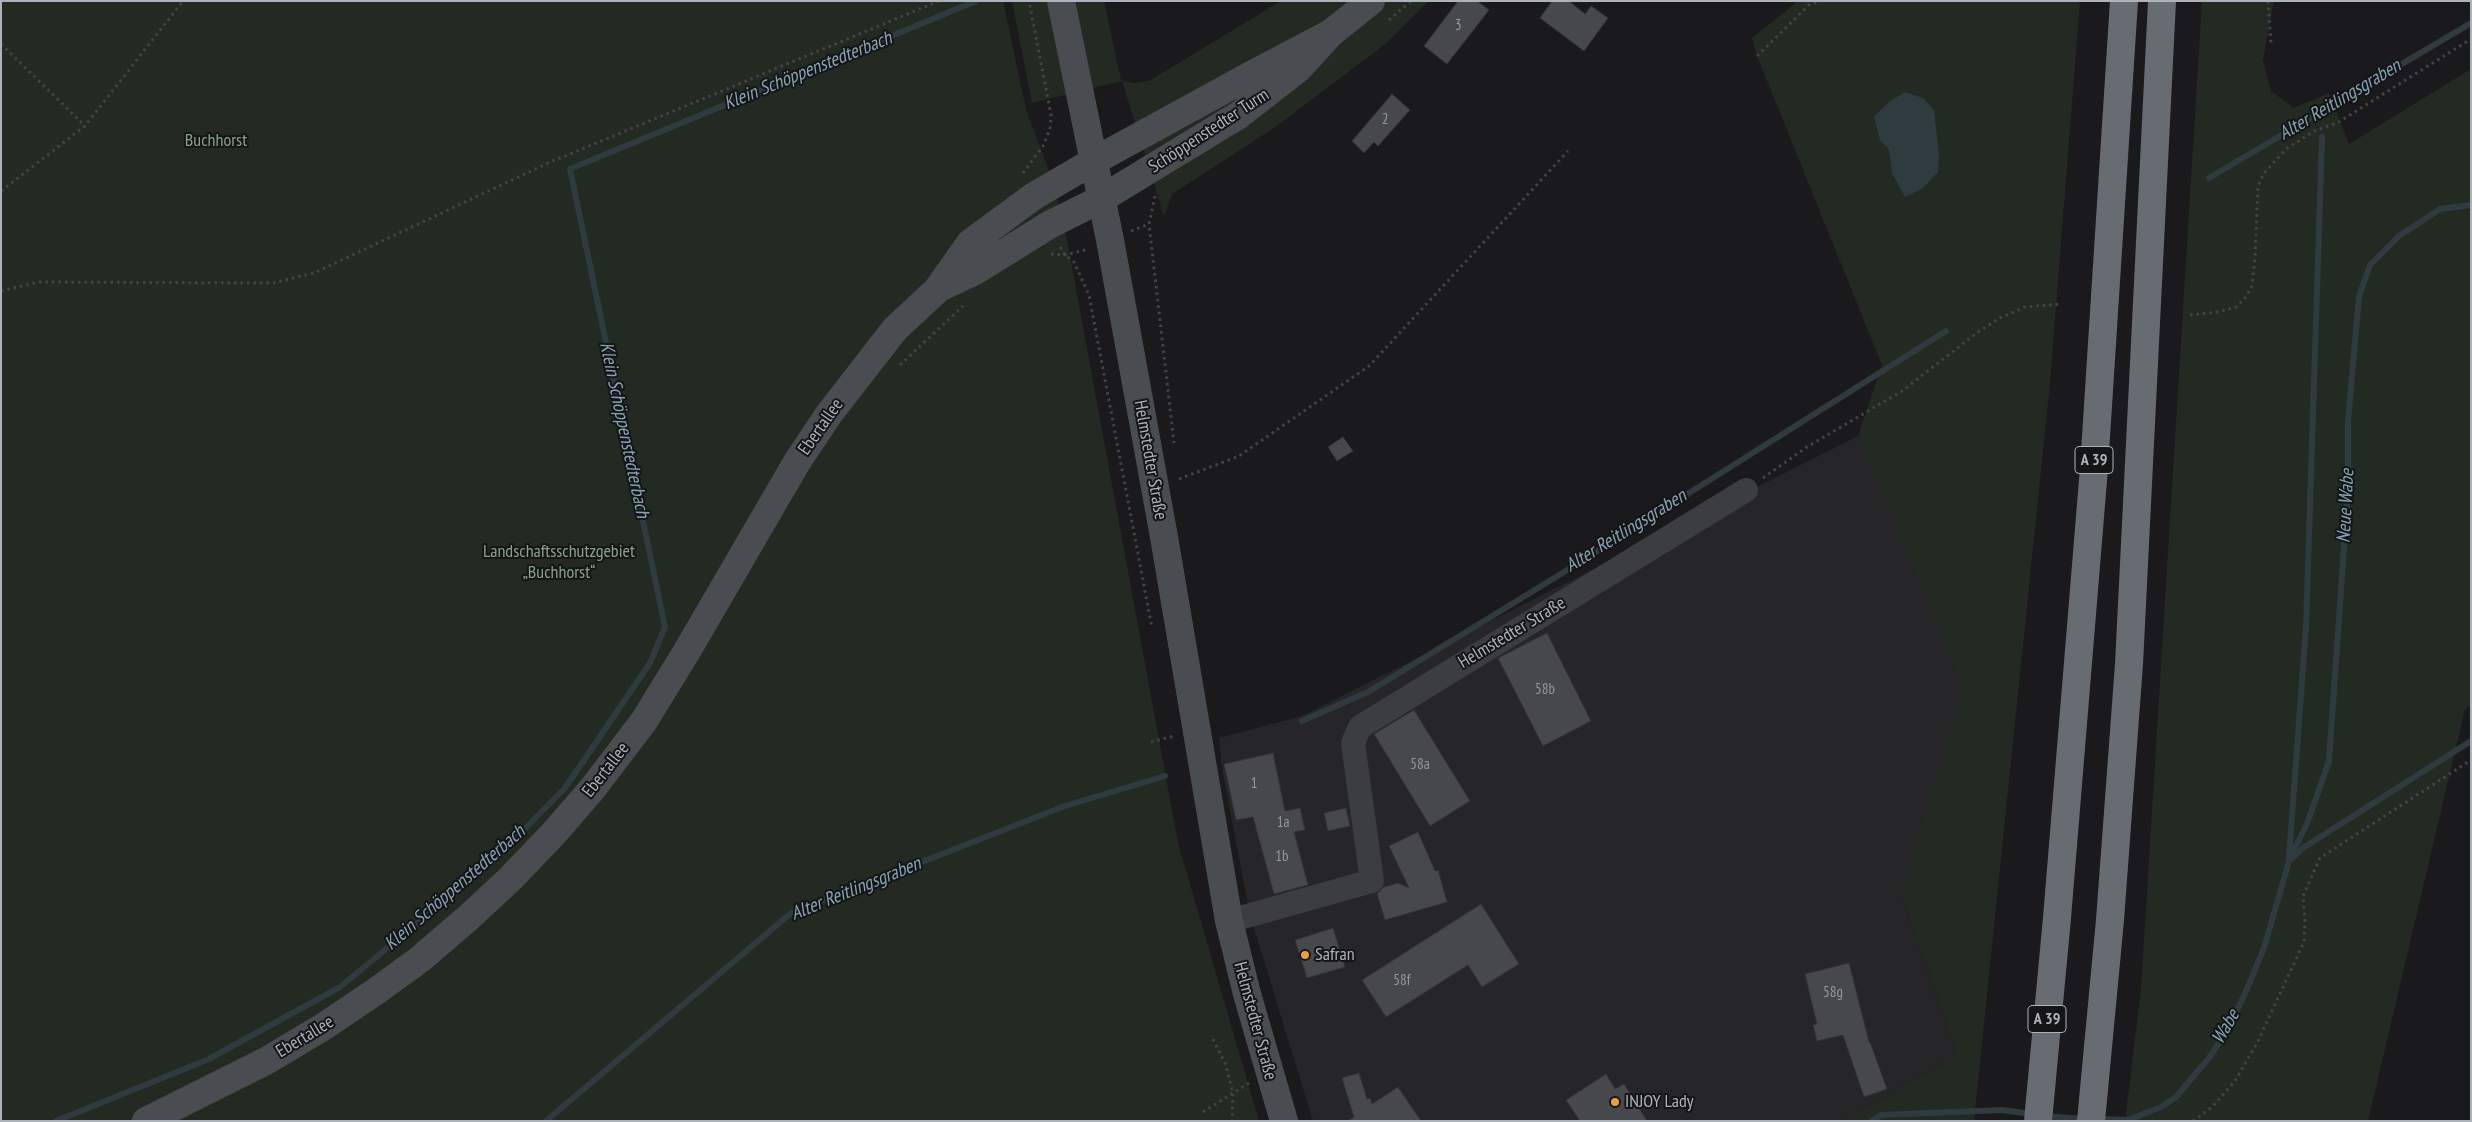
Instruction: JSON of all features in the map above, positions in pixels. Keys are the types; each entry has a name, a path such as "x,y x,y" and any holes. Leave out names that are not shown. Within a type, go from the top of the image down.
{"highway":[{"name":"A 39","path":"2038,1121 2057,918 2094,468 2124,1"},
{"path":"2091,1121 2110,920 2131,616 2162,1"}],"main road":[{"name":"Helmstedter Straße","path":"1061,1 1102,199 1164,537 1229,921 1247,994 1284,1121"},
{"name":"Schöppenstedter Turm","path":"1102,199 1239,115 1298,69 1331,33 1370,1"},
{"name":"Schöppenstedter Turm","path":"1094,161 1250,74 1331,33"},
{"name":"Ebertallee","path":"146,1121 266,1061 323,1028 419,960 510,879 555,832 593,788 644,721 687,652 797,462 829,414 895,329 937,290 970,243 1034,196 1094,161"},
{"name":"Ebertallee","path":"937,290 975,271 1049,225 1102,199"}],"street":[{"name":"Helmstedter Straße","path":"1229,921 1372,881 1354,743 1360,727 1746,490"}],"path":[{"path":"1,191 85,126 183,1"},
{"path":"1,291 39,282 153,282 234,285 273,283 314,272 548,163 939,1"},
{"path":"1029,1 1051,115 1050,129 1043,146 1022,174 1034,196"},
{"path":"1757,56 1809,5 1820,1"},
{"path":"2268,1 2271,44"},
{"path":"2190,315 2218,312 2236,307 2246,297 2252,286 2258,186 2264,172 2286,149 2314,131 2337,123 2471,39"},
{"path":"1,44 85,126"},
{"path":"1178,479 1238,456 1368,366 1568,151"},
{"path":"1049,225 1065,255"},
{"path":"1746,490 1808,447 1902,391 1978,332 2000,318 2025,307 2061,304"},
{"path":"2193,1121 2212,1107 2235,1081 2258,1041 2304,942 2303,896 2320,858 2471,760"},
{"path":"1213,1039 1225,1063 1233,1093 1232,1121"},
{"path":"1203,1112 1233,1093"}],"shaded area":[{"path":"1905,92 1923,98 1934,110 1939,155 1938,172 1923,188 1905,197 1892,173 1889,150 1880,140 1874,117 1890,101"},
{"path":"1858,436 1914,531 1980,666 1901,893 1957,1055 1844,1121 1313,1121 1250,915 1222,769 1219,738 1302,716"}],"green space":[{"name":"Landschaftsschutzgebiet „Buchhorst“","path":"1,1 1003,1 1026,109 1051,176 1065,229 1178,843 1259,1121 1,1121"},
{"path":"1012,1 1104,1 1121,80 1134,83 1149,81 1281,1 1429,1 1384,45 1274,128 1172,194 1164,216 1122,81 1032,103"},
{"path":"1798,1 2080,1 2050,383 1974,1121 1844,1121 1957,1055 1901,893 1963,688 1858,436 1882,365 1757,56 1752,38"},
{"path":"2202,1 2274,1 2263,60 2271,91 2294,108 2329,93 2349,144 2471,69 2471,705 2465,709 2368,1121 2125,1121 2141,989"}],"building":[{"path":"1458,1 1477,1 1489,10 1447,64 1424,46"},
{"path":"1552,1 1569,1 1585,14 1591,6 1608,18 1584,51 1540,18"},
{"path":"1392,94 1410,110 1378,146 1374,142 1364,153 1352,141"},
{"path":"1343,437 1353,451 1337,461 1328,447"},
{"path":"1547,633 1591,721 1543,746 1498,658"},
{"path":"1414,710 1470,801 1430,826 1374,734"},
{"path":"1273,753 1285,811 1300,808 1305,830 1294,832 1308,885 1274,894 1253,817 1236,820 1224,764"},
{"path":"1346,808 1350,826 1328,831 1324,813"},
{"path":"1418,832 1435,871 1438,870 1447,902 1385,920 1377,894 1384,887 1398,883 1409,888 1389,846"},
{"path":"1481,904 1519,964 1482,987 1468,965 1386,1017 1362,980"},
{"path":"1333,928 1345,967 1307,978 1295,940"},
{"path":"1849,963 1869,1042 1887,1089 1864,1097 1843,1035 1817,1041 1813,1025 1817,1024 1805,974"},
{"path":"1359,1073 1367,1099 1370,1098 1372,1104 1398,1087 1421,1121 1347,1121 1354,1117 1342,1078"},
{"name":"INJOY Lady","path":"1606,1074 1615,1089 1624,1084 1647,1121 1580,1121 1566,1100"}],"waterway":[{"name":"Klein Schöppenstedterbach","path":"56,1121 209,1059 340,987 493,861 565,788 650,663 665,627 570,169 976,1"},
{"name":"Alter Reitlingsgraben","path":"2209,178 2471,23"},
{"path":"2289,857 2306,627 2322,137"},
{"name":"Neue Wabe","path":"2291,856 2307,824 2329,761 2348,490 2348,421 2359,296 2370,265 2399,236 2440,209 2471,205"},
{"name":"Alter Reitlingsgraben","path":"1302,721 1368,692 1556,577 1946,331"},
{"name":"Wabe","path":"2099,1119 2128,1120 2161,1107 2176,1097 2209,1058 2228,1029 2264,948 2289,861 2303,848 2471,741"},
{"name":"Alter Reitlingsgraben","path":"546,1121 791,913 1065,806 1165,776"},
{"name":"Wabe","path":"1872,1121 1881,1115 2003,1110 2031,1114"},
{"name":"Wabe","path":"2044,1116 2084,1119"}],"place":[{"name":"Safran","path":"1305,955"},
{"name":"INJOY Lady","path":"1615,1102"}],"park label":[{"name":"Buchhorst","path":"216,141"}]}
